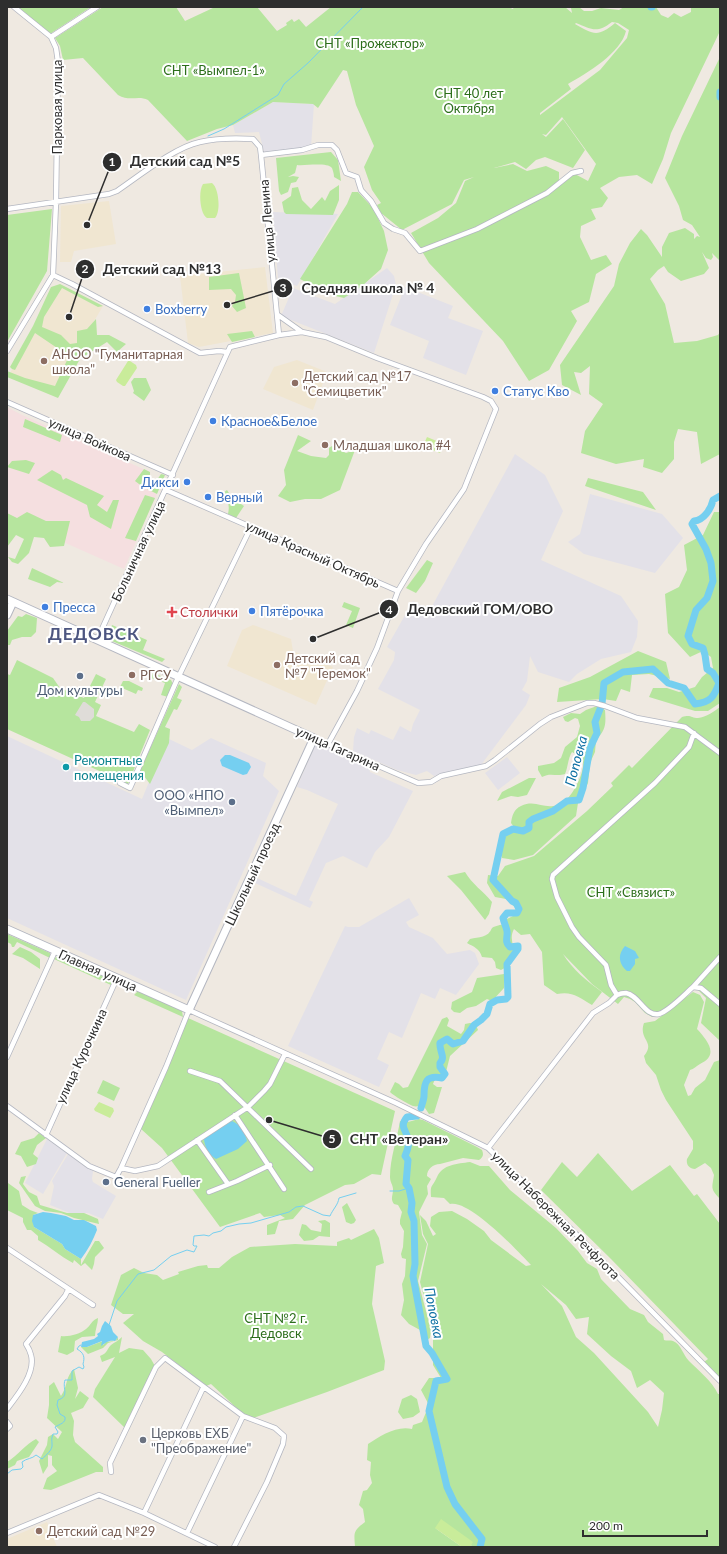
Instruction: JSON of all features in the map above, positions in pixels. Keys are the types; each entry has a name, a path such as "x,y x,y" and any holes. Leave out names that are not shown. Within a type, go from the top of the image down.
{"street":[{"path":"14,7 51,37 97,7"},
{"name":"Парковая улица","path":"51,37 56,48 58,62 56,202"},
{"path":"7,209 109,194 117,191 177,151 200,142 230,138 253,139 260,148 261,155 302,150 318,145 332,145 337,150 346,173 357,177 362,190 371,201 384,223 393,229 405,233 420,251 476,229 547,193 572,173 581,171"},
{"name":"улица Ленина","path":"261,155 279,334"},
{"path":"7,351 53,275 56,202"},
{"path":"53,275 200,353 219,351 226,352 230,346 279,334 302,332 326,337 377,358 483,397 491,401 496,409 464,488 426,544 398,591 377,648 357,691 328,744"},
{"path":"278,315 302,332"},
{"name":"Больничная улица","path":"97,640 173,475 226,352"},
{"name":"улица Войкова","path":"7,402 173,475"},
{"name":"улица Красный Октябрь","path":"166,490 398,591"},
{"path":"120,783 130,788 179,677 251,527"},
{"path":"7,615 10,600"},
{"name":"улица Гагарина","path":"10,600 314,738 418,783 431,782 441,776 486,766 551,717 587,703 605,706 637,718 685,727 720,753"},
{"path":"616,995 611,985 606,965 579,937 572,927 557,897 552,879 554,875 660,778 689,747 694,733"},
{"name":"Школьный проезд","path":"189,1010 314,738"},
{"name":"Главная улица","path":"7,929 189,1010"},
{"path":"7,1057 56,951"},
{"path":"488,1148 593,1013 609,1003 616,995 627,993 633,996 650,1013 660,1014 693,986 720,957"},
{"name":"улица Курочкина","path":"46,1134 117,978"},
{"path":"693,986 701,988 720,1004"},
{"path":"7,1106 89,1166 116,1177 166,1067 189,1010"},
{"name":"улица Набережная Речфлота","path":"189,1010 396,1103 488,1148 720,1381"},
{"path":"122,1166 135,1171 154,1168 171,1159 248,1107 270,1084 285,1054"},
{"path":"190,1071 220,1081 311,1170"},
{"path":"235,1115 284,1188"},
{"path":"197,1140 228,1184"},
{"path":"209,1192 270,1165"},
{"path":"7,1248 68,1290 93,1305"},
{"path":"7,1408 21,1390 28,1376 32,1363 31,1355 26,1344 65,1296 68,1290"},
{"path":"111,1472 110,1463 156,1367 165,1358 242,1416 275,1428 284,1436 283,1444 267,1482 234,1547"},
{"path":"144,1513 203,1388"},
{"path":"187,1533 242,1416"},
{"path":"7,1422 10,1426 7,1429"},
{"path":"7,1533 99,1495 104,1495 215,1547"}],"shaded area":[{"path":"273,102 314,104 311,147 264,152 259,132 235,133 233,125"},
{"path":"109,201 116,244 74,251 71,262 60,262 61,206"},
{"path":"273,212 338,214 297,286 278,279"},
{"path":"265,267 273,333 199,347 188,343 180,276"},
{"path":"387,268 394,276 396,285 374,353 281,316 293,288 335,304"},
{"path":"60,284 103,306 53,390 10,373"},
{"path":"405,287 453,306 448,318 483,331 466,375 423,358 429,341 390,325"},
{"name":"Детский сад №17 \"Семицветик\"","path":"297,360 327,372 313,410 263,389 274,367"},
{"path":"7,407 150,472 143,487 157,494 124,569 7,517"},
{"path":"515,454 545,475 563,511 541,560 621,596 638,621 637,637 631,652 601,659 577,674 569,682 538,672 530,656 527,681 522,690 530,695 526,705 481,765 434,776 427,771 416,775 397,770 353,751 354,737 357,728 369,734 371,730 393,740 400,726 411,732 420,710 378,689 394,660 395,652 387,647 413,601 430,610"},
{"path":"590,494 662,514 683,538 655,573 584,554 568,542 580,534"},
{"name":"Детский сад №7 \"Теремок\"","path":"253,625 291,639 293,651 333,667 316,705 227,666 242,630"},
{"path":"83,702 94,709 94,717 90,721 81,721 79,717 75,715"},
{"path":"7,736 142,799 167,738 192,750 211,738 266,763 263,776 279,791 186,1000 7,918"},
{"path":"325,745 368,764 370,772 413,791 389,837 375,852 367,868 343,856 326,863 309,900 313,902 310,908 255,883 257,878 296,896 338,804 297,787 315,746"},
{"path":"507,757 520,773 498,790 485,773"},
{"path":"409,898 419,915 406,922 409,927 433,938 447,954 470,950 475,953 479,964 456,995 440,988 435,999 421,993 402,1038 389,1032 377,1059 389,1065 379,1087 288,1046 345,926 359,927"},
{"path":"47,1139 67,1153 43,1194 25,1183"},
{"path":"68,1154 93,1171 93,1182 116,1196 103,1219 88,1213 70,1213 50,1205 54,1186 52,1181"},
{"name":"Детский сад №29","path":"47,1522 57,1547 7,1547 7,1539"}],"green space":[{"path":"16,7 91,7 50,34"},
{"path":"103,7 176,7 185,21 215,7 257,7 277,31 287,25 286,23 292,19 294,22 299,19 306,27 331,7 508,7 513,9 514,7 565,7 572,13 571,8 579,7 584,11 592,11 601,8 619,10 624,7 656,7 661,15 668,18 674,13 681,17 691,12 691,7 720,7 720,31 671,133 663,159 652,184 637,175 619,177 600,188 608,198 602,207 591,209 596,219 581,226 580,237 591,260 606,255 612,264 596,274 589,302 571,311 577,321 549,370 529,381 503,341 429,263 411,233 438,218 456,203 465,181 474,177 464,180 452,204 402,230 381,213 377,205 381,203 372,190 364,167 374,146 356,105 347,71 343,70 318,108 313,104 273,102 233,125 217,129 187,141 148,100 141,98 126,98 118,95 83,58 63,60 60,46 55,38","holes":["612,22 618,23 629,30 627,38 600,70 540,115 540,113 571,89 568,84 602,62 610,55 618,47 626,31 615,23 604,31 596,33 575,24 598,29 607,26","562,117 596,164 588,181 575,174 564,182 559,182 559,172 546,166 527,171 513,164 494,168 515,162 526,169 536,160 545,157 573,168 585,150 563,119 546,137 542,134 546,135"]},
{"path":"720,57 720,261 712,253 713,257 711,260 706,258 702,252 709,268 704,274 681,281 668,272 664,266 650,279 665,304 674,343 697,341 718,335 720,332 720,454 701,464 697,432 678,429 674,442 674,459 662,473 643,467 644,459 616,464 581,453 585,431 603,404 589,394 590,366 581,373 574,372 581,395 562,385 560,365 614,286 619,264 630,243 641,229 662,257 662,247 669,233 685,228 694,234 694,239 697,236 700,237 692,225 683,220 679,206 665,178 682,136"},
{"path":"331,152 338,160 341,181 334,177 332,168 329,166 297,165 295,173 288,177 299,177 296,182 291,183 288,192 281,195 279,191 276,158"},
{"path":"212,183 218,195 219,206 215,218 207,218 201,207 201,187 203,184"},
{"path":"339,185 339,200 333,215 286,214 284,212 282,202 291,196 292,188 298,187 302,200 311,209 322,197 325,201 330,191"},
{"path":"352,192 358,192 373,208 384,231 388,250 381,269 362,286 344,298 331,295 300,279 347,204"},
{"path":"52,209 47,271 7,342 7,215"},
{"path":"239,273 246,308 237,312 232,306 235,302 236,295 231,289 209,290 209,277"},
{"path":"60,284 103,306 98,307 62,288 44,317 42,327 61,335 70,344 77,343 77,331 87,329 96,319 97,335 109,335 126,344 117,352 107,342 80,359 58,398 7,377 7,371 25,378 55,386 69,356 35,333 15,370 10,367 33,326 51,287"},
{"path":"252,331 255,337 232,342 227,334"},
{"path":"128,361 136,365 137,368 125,386 123,386 116,380"},
{"path":"134,378 146,378 151,390 144,401 133,393 134,391 131,382"},
{"path":"25,419 62,435 60,442 23,427"},
{"path":"298,435 311,441 297,451 311,456 326,458 329,455 329,448 332,446 346,453 355,450 340,490 321,499 305,499 290,502 278,496 286,485 284,470"},
{"path":"427,437 444,444 440,453 423,446"},
{"path":"26,460 35,463 29,474 7,467 12,461"},
{"path":"144,469 150,472 150,481 155,483 161,474 165,475 157,494 135,481"},
{"path":"52,470 61,475 63,480 66,478 104,496 97,505 107,512 113,500 119,500 111,529 90,517 87,505 37,480"},
{"path":"588,478 643,492 656,510 585,486"},
{"path":"227,490 232,498 244,506 236,518 228,514 228,503 223,493"},
{"path":"145,495 155,498 136,541 125,538"},
{"path":"27,512 46,521 70,521 64,546 50,547 44,538 34,537 29,553 18,564 12,562 8,557 15,559 24,539 16,535 7,547 7,513 17,518"},
{"path":"714,512 720,512 720,703 708,711 695,711 649,697 653,688 667,688 679,692 695,687 702,677 713,668 711,657 703,651 690,657 668,633 665,594 679,587 687,570 684,545 703,535"},
{"path":"427,560 433,563 425,581 416,593 406,588"},
{"path":"32,568 64,583 57,582 50,587 28,579"},
{"path":"344,602 360,608 353,628 346,625 352,611 342,607"},
{"path":"26,614 37,618 36,632 31,637 22,637 12,640 10,645 7,645 7,631 18,616 22,617"},
{"path":"112,625 147,640 143,650 165,659 162,662 107,639"},
{"path":"638,651 666,662 670,679 649,674 632,675 630,692 621,689 616,701 603,699 557,702 559,688 590,677"},
{"path":"17,660 53,678 60,688 84,698 96,674 106,679 95,702 101,705 96,716 134,732 139,724 150,730 128,784 7,729 7,674 10,675"},
{"path":"153,673 171,680 173,684 168,697 161,695 165,683 151,678"},
{"path":"123,681 129,681 143,688 142,691 138,690 136,694 120,687"},
{"path":"179,684 182,687 177,698 182,700 177,710 174,709 165,727 170,729 169,743 150,784 144,776 135,782"},
{"path":"597,706 605,710 605,726 602,733 596,740 595,752 590,763 588,783 578,803 576,816 533,855 514,860 502,858 500,850 504,843 505,835 512,831 514,827 511,823 513,815 517,809 526,804 548,806 557,805 571,795 579,780 583,768 582,759 579,756 572,752 565,774 548,775 542,777 538,770 538,766 554,763 561,758 565,747 577,737 580,726 578,719 575,718 568,722 565,721 563,717 571,713 580,714"},
{"name":"СНТ «Связист»","path":"720,707 720,1041 701,1023 706,998 698,990 692,990 661,1016 652,1017 645,1013 635,1002 630,999 624,997 618,1004 592,984 563,954 581,975 591,984 602,992 592,1005 571,994 557,994 544,985 542,952 530,934 521,935 514,929 512,940 515,955 509,965 501,970 496,968 495,962 492,958 482,957 478,950 467,943 470,939 488,934 492,928 505,923 505,920 517,914 517,909 506,899 495,897 487,883 488,875 498,876 505,866 534,856 587,811 613,786 611,783 629,765 632,768 682,717 689,716 698,718 710,714"},
{"path":"529,778 536,778 527,795 518,797 511,796 497,801 502,792"},
{"path":"465,872 492,902 489,914 485,920 461,890 447,876"},
{"path":"7,934 50,953 50,958 17,942 14,947 12,947 11,944 7,942"},
{"path":"20,947 31,952 40,959 40,969 23,958 12,954"},
{"path":"56,957 75,966 77,963 112,980 111,985 54,959"},
{"path":"504,974 504,988 492,1001 487,999 476,1006 467,1008 460,1013 454,1012 451,1009 452,1002 472,992 477,978"},
{"path":"139,990 182,1011 183,1017 134,995"},
{"path":"693,992 700,995 704,1002 697,1029 708,1043 710,1052 706,1060 690,1070 684,1085 688,1096 691,1095 695,1088 705,1080 714,1062 720,1060 720,1199 712,1188 714,1175 711,1168 705,1163 695,1169 688,1165 687,1159 693,1149 693,1141 666,1100 656,1075 646,1063 644,1056 647,1051 648,1043 643,1033 644,1023 655,1021"},
{"path":"447,1017 449,1020 447,1026 461,1034 464,1030 465,1024 470,1023 476,1025 478,1030 450,1056 446,1072 435,1079 433,1084 437,1087 442,1087 434,1113 429,1114 423,1105 413,1106 390,1092 395,1082 403,1088 408,1087 442,1019"},
{"path":"188,1018 395,1111 381,1175 372,1174 354,1184 345,1185 305,1205 293,1219 279,1221 275,1234 267,1235 267,1225 285,1218 280,1215 264,1217 260,1213 220,1227 162,1148 141,1129"},
{"path":"103,1080 120,1088 114,1101 97,1093"},
{"path":"99,1102 113,1108 114,1111 110,1118 95,1111 94,1109"},
{"path":"419,1119 477,1147 482,1150 483,1153 479,1160 463,1158 435,1165 429,1169 427,1173 427,1176 431,1179 427,1186 428,1194 419,1212 422,1235 427,1244 418,1281 431,1330 430,1338 427,1340 420,1330 409,1324 401,1315 404,1300 402,1284 405,1276 406,1259 402,1258 401,1254 404,1231 400,1224 402,1212 398,1205 394,1204 392,1201 393,1188 390,1180 392,1156 400,1121 408,1122"},
{"path":"39,1133 46,1138 37,1145 33,1154 38,1158 36,1164 27,1167 21,1156 15,1154 21,1142 34,1138"},
{"path":"598,1153 632,1191 670,1165 694,1196 697,1194 720,1224 720,1378 704,1362 708,1359 611,1259 541,1190 562,1162 577,1177"},
{"path":"470,1162 480,1166 489,1166 510,1190 556,1228 578,1251 587,1263 597,1269 601,1279 630,1309 644,1315 648,1322 663,1334 664,1340 676,1342 687,1359 709,1380 718,1394 720,1394 720,1547 470,1547 472,1546 435,1528 462,1547 355,1547 355,1532 365,1522 363,1509 359,1505 363,1491 367,1490 372,1483 370,1475 371,1462 367,1460 368,1444 389,1432 406,1428 412,1429 413,1425 422,1422 429,1405 421,1390 429,1378 441,1378 433,1365 433,1331 420,1282 428,1244 423,1234 420,1215 426,1221 433,1236 436,1234 430,1226 431,1217 439,1212 452,1211 484,1231 491,1240 526,1266 531,1265 505,1238 481,1217 469,1209 450,1204 444,1198 431,1197 431,1188 443,1169 451,1165","holes":["541,1284 566,1305 576,1319 589,1317 587,1334 611,1356 631,1371 637,1388 650,1380 664,1393 658,1427 648,1412 594,1353 576,1337 562,1306"]},
{"path":"26,1176 23,1184 29,1192 37,1196 40,1205 67,1213 84,1213 98,1219 99,1224 61,1213 45,1211 35,1206 19,1183 21,1177"},
{"path":"8,1183 19,1191 22,1205 38,1213 33,1215 34,1227 62,1244 65,1249 81,1259 81,1265 95,1241 99,1241 104,1248 95,1257 92,1270 85,1263 81,1266 74,1260 73,1263 38,1240 38,1236 31,1230 27,1230 23,1222 23,1218 7,1210"},
{"path":"347,1203 356,1220 351,1224 346,1222 342,1207"},
{"path":"325,1220 330,1223 330,1237 319,1236 313,1240 304,1241 299,1235 302,1224 306,1225 311,1230 321,1232 322,1224 318,1221"},
{"name":"СНТ №2 г. Дедовск","path":"374,1229 379,1238 384,1263 376,1266 372,1304 385,1361 384,1370 253,1418 244,1415 211,1384 206,1386 162,1352 143,1341 123,1323 134,1314 123,1314 111,1305 121,1275 134,1268 144,1273 157,1275 163,1280 179,1274 178,1272 198,1266 207,1265 208,1268 219,1268 232,1257 250,1247 295,1244 337,1246 337,1242 349,1238 351,1240"},
{"path":"98,1318 95,1336 82,1337 75,1341 74,1351 67,1355 58,1352 61,1336 78,1334 84,1331 94,1320"},
{"path":"122,1337 119,1353 129,1348 143,1350 151,1359 156,1368 126,1429 93,1397 95,1389 115,1357 102,1362 100,1356 106,1353 111,1345"},
{"path":"103,1341 103,1345 106,1342 114,1341 108,1343 103,1348 88,1354 81,1347 87,1347"},
{"path":"74,1369 78,1388 75,1399 80,1391 89,1398 83,1408 71,1413 74,1421 73,1435 75,1442 103,1467 103,1472 96,1472 51,1490 43,1489 47,1478 57,1471 52,1465 52,1456 48,1455 48,1466 43,1474 39,1461 47,1445 48,1437 53,1434 58,1439 62,1432 47,1418 49,1386 54,1382 61,1396 65,1389 69,1375"},
{"path":"411,1395 417,1399 420,1412 413,1417 403,1419 398,1412 402,1399"},
{"path":"36,1439 39,1442 29,1457 17,1461 15,1465 7,1469 7,1462 29,1443"},
{"path":"441,1519 473,1542 470,1547 462,1547 435,1528"}],"water":[{"path":"225,755 230,755 249,763 251,767 247,774 243,775 222,766 220,760"},
{"path":"625,946 635,951 639,958 635,959 635,964 630,971 627,971 624,968 620,959 622,949"},
{"path":"232,1121 242,1129 247,1141 238,1149 216,1159 207,1150 204,1138"},
{"path":"43,1212 66,1216 74,1220 84,1220 96,1226 97,1230 94,1237 81,1259 65,1249 62,1244 34,1227 32,1221 33,1215"},
{"path":"105,1321 111,1326 113,1332 118,1337 115,1341 109,1341 101,1346 102,1341 87,1347 81,1347 82,1342 94,1339 98,1336 97,1334 100,1332"}],"waterway":[{"path":"208,136 224,129 278,95 284,84 308,63 363,7"},
{"path":"720,92 720,97"},
{"name":"Поповка","path":"421,1108 424,1097 425,1083 432,1078 442,1078 445,1074 440,1067 440,1063 442,1061 440,1043 447,1039 453,1044 463,1041 474,1025 487,1014 490,1004 508,997 507,964 518,949 518,946 510,947 508,945 507,931 503,918 507,913 517,913 519,909 516,903 512,901 493,880 503,834 513,829 523,831 529,828 529,822 533,819 553,811 567,801 579,800 583,788 590,748 597,733 595,722 602,704 604,683 623,672 653,669 668,683 684,688 695,704 705,702 711,698 715,692 719,683 713,673 707,669 703,648 692,644 688,636 696,610 707,598 713,581 711,563 706,549 692,524 694,521 701,519 711,507 713,500 720,496"},
{"name":"Поповка","path":"417,1116 407,1117 403,1126 409,1141 405,1156 408,1160 406,1184 409,1188 412,1203 411,1212 414,1221 415,1264 413,1276 426,1346 432,1353 447,1379 436,1381 429,1411 447,1487 455,1504 482,1539 480,1547"},
{"path":"390,1191 399,1191 409,1188"},
{"path":"109,1325 117,1301 138,1274 154,1270 171,1256 187,1250 194,1252 197,1246 193,1245 194,1236 209,1236 226,1227 251,1223 289,1212 296,1207 303,1206 323,1215 330,1216 338,1203 339,1198 356,1193"},
{"path":"7,1474 12,1470 21,1469 23,1467 22,1462 36,1455 42,1459 50,1450 52,1446 53,1434 57,1434 58,1432 55,1427 65,1421 65,1417 60,1414 57,1405 58,1400 65,1394 65,1380 72,1380 72,1371 79,1367 83,1369 84,1367 83,1355 77,1349 81,1345"}],"place":[{"name":"Детский сад №5","path":"87,225"},
{"name":"Средняя школа № 4","path":"227,305"},
{"name":"Boxberry","path":"147,309"},
{"name":"Детский сад №13","path":"69,317"},
{"name":"АНОО \"Гуманитарная школа\"","path":"44,361"},
{"name":"Детский сад №17 \"Семицветик\"","path":"295,383"},
{"name":"Статус Кво","path":"495,391"},
{"name":"Красное&Белое","path":"213,421"},
{"name":"Младшая школа #4","path":"325,445"},
{"name":"Дикси","path":"187,482"},
{"name":"Верный","path":"208,497"},
{"name":"Пресса","path":"45,607"},
{"name":"Пятёрочка","path":"252,611"},
{"name":"Столички","path":"172,612"},
{"name":"Дедовский ГОМ/ОВО","path":"313,639"},
{"name":"Детский сад №7 \"Теремок\"","path":"277,665"},
{"name":"РГСУ","path":"132,675"},
{"name":"Дом культуры","path":"80,676"},
{"name":"Ремонтные помещения","path":"66,767"},
{"name":"ООО «НПО «Вымпел»","path":"232,802"},
{"name":"СНТ «Ветеран»","path":"269,1120"},
{"name":"General Fueller","path":"106,1182"},
{"name":"Церковь ЕХБ \"Преображение\"","path":"143,1440"},
{"name":"Детский сад №29","path":"39,1531"}],"district":[{"name":"ДЕДОВСК","path":"94,634"}],"park label":[{"name":"СНТ «Прожектор»","path":"370,43"},
{"name":"СНТ «Вымпел-1»","path":"214,70"},
{"name":"СНТ 40 лет Октября","path":"469,100"}]}
